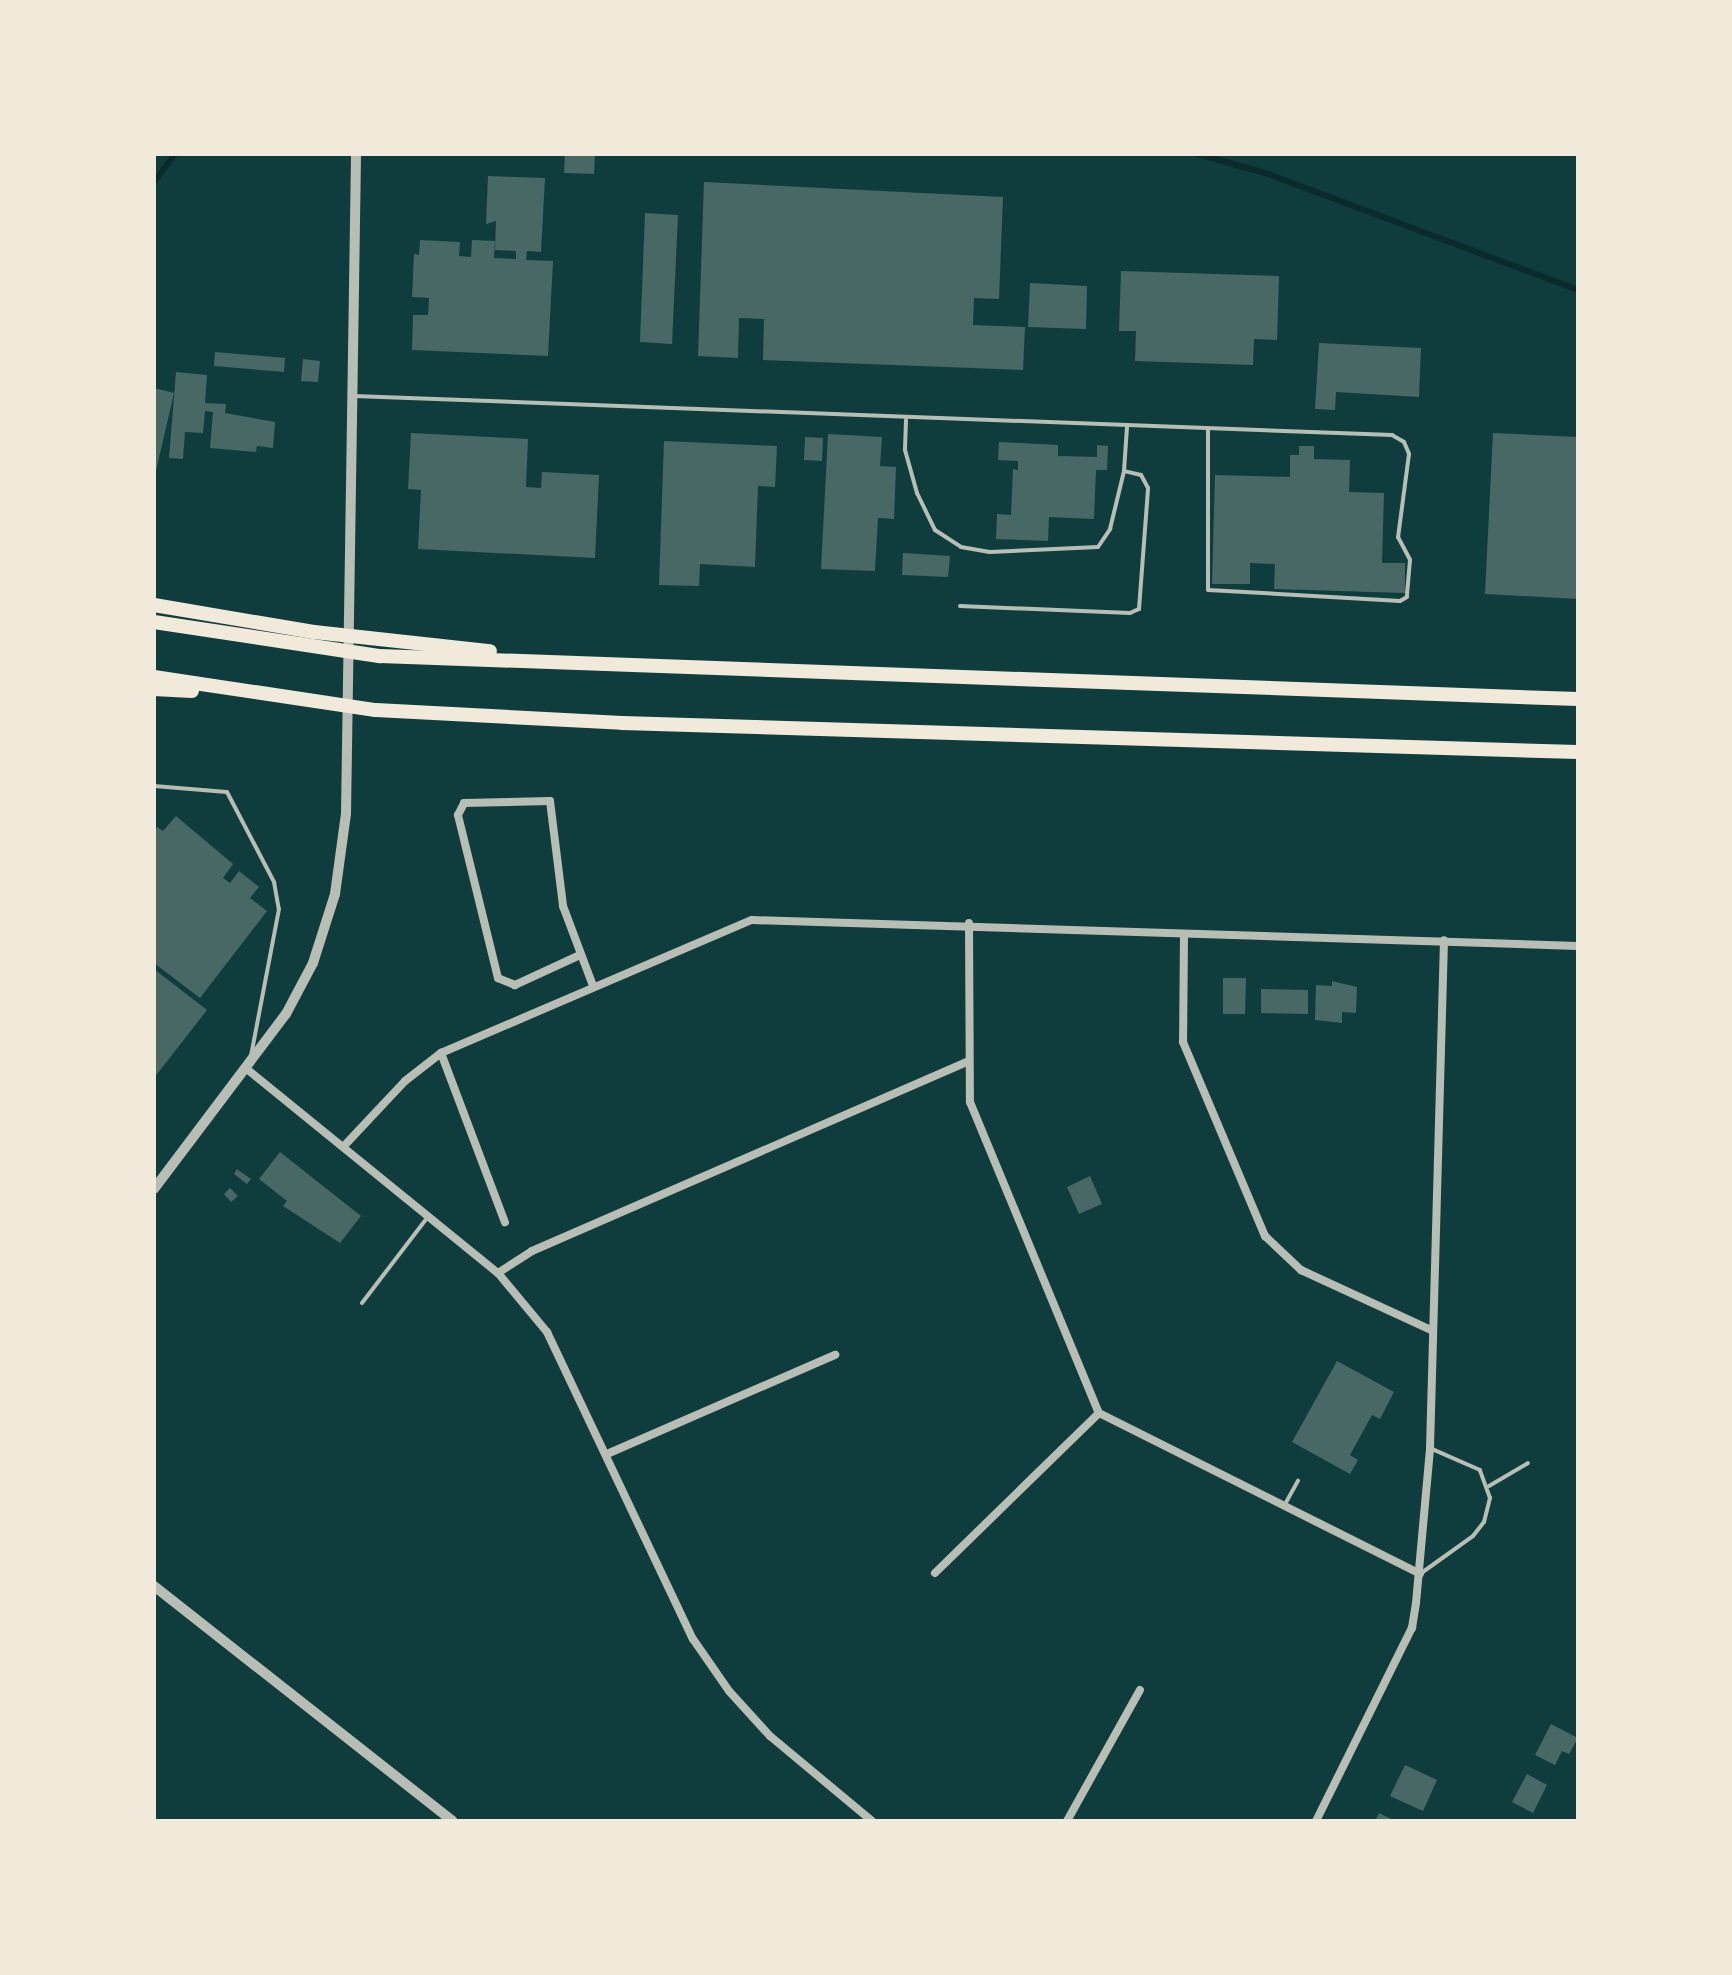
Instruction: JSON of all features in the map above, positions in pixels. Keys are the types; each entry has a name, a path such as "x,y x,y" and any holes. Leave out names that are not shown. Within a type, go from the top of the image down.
{"highway":[{"path":"154,605 377,640 612,662"},
{"path":"154,622 380,656 1578,699"},
{"path":"154,677 376,710 638,724 1578,752"},
{"path":"154,689 277,696"}],"street":[{"path":"154,1189 248,1070 313,963 335,894 346,814 356,154"},
{"path":"580,955 515,985 498,978 458,815 464,803 550,801 560,896 593,986"},
{"path":"344,1146 405,1081 441,1053 752,920 969,923 1184,935 1578,946"},
{"path":"969,923 967,1062 973,1111 1099,1413 1283,1508 1420,1574"},
{"path":"1184,935 1183,1042 1265,1236 1301,1270 1431,1330"},
{"path":"1316,1821 1412,1628 1420,1574 1430,1448 1444,940"},
{"path":"441,1053 505,1222"},
{"path":"498,1273 532,1251 967,1062"},
{"path":"248,1070 498,1273 556,1346 676,1608 729,1691 811,1775 872,1821"},
{"path":"607,1454 835,1355"},
{"path":"935,1573 1099,1413"},
{"path":"154,1586 453,1821"},
{"path":"1067,1821 1140,1690"}],"lane":[{"path":"354,396 906,420 1208,429 1401,439 1409,454 1398,537 1410,560 1407,597 1400,601 1208,590 1208,429"},
{"path":"906,420 905,450 917,493 935,530 961,547 990,552 1098,547 1110,529 1124,471 1127,427"},
{"path":"960,606 1137,611 1148,488 1141,475 1124,471"},
{"path":"154,786 227,792 279,898 248,1070"},
{"path":"362,1303 429,1216"},
{"path":"1420,1574 1473,1536 1488,1510 1489,1486 1473,1464 1430,1448"},
{"path":"1489,1486 1528,1463"},
{"path":"1283,1508 1298,1481"}],"building":[{"path":"565,154 595,154 594,174 564,173"},
{"path":"488,176 545,178 541,252 527,251 526,260 553,261 548,356 412,350 413,315 428,315 429,298 412,297 414,254 419,255 420,240 460,242 459,256 471,257 472,240 495,241 494,258 516,259 516,251 495,250 496,221 486,224"},
{"path":"704,182 1003,197 999,299 974,298 973,325 1025,327 1023,370 763,360 764,319 739,318 738,358 698,356"},
{"path":"645,213 678,215 672,344 640,342"},
{"path":"1121,271 1279,276 1277,340 1254,339 1253,365 1135,361 1136,331 1119,331"},
{"path":"1030,283 1087,286 1086,329 1028,327"},
{"path":"1319,343 1421,348 1419,397 1336,392 1335,410 1315,409"},
{"path":"215,352 285,358 284,372 214,366"},
{"path":"303,359 320,361 318,382 301,381"},
{"path":"176,372 207,375 205,403 226,404 225,413 275,422 273,448 257,446 256,452 210,448 213,412 205,411 203,433 185,432 183,459 169,458"},
{"path":"154,388 174,393 155,475 154,475"},
{"path":"411,433 528,439 526,487 541,488 542,472 599,475 595,558 418,549 421,490 408,489"},
{"path":"1493,433 1578,437 1578,599 1485,594"},
{"path":"828,434 882,437 880,466 896,467 894,519 878,518 875,571 821,569"},
{"path":"805,437 823,438 822,461 804,460"},
{"path":"664,441 777,446 775,487 758,486 755,567 700,564 699,586 659,585"},
{"path":"999,442 1058,445 1058,456 1097,457 1097,445 1108,446 1107,470 1096,470 1094,519 1049,517 1048,541 996,539 997,514 1011,515 1013,469 1018,470 1018,461 998,460"},
{"path":"1299,446 1314,446 1314,459 1350,460 1349,492 1384,493 1382,563 1405,563 1405,593 1274,589 1275,564 1250,563 1250,584 1212,584 1215,475 1290,477 1290,455 1299,455"},
{"path":"903,553 950,556 948,577 902,575"},
{"path":"176,816 233,864 223,878 230,883 239,871 259,887 250,898 267,911 200,998 154,963 154,831 157,827 163,831"},
{"path":"154,969 207,1010 154,1078"},
{"path":"1223,978 1246,978 1245,1014 1223,1014"},
{"path":"1332,981 1357,987 1356,1013 1342,1012 1342,1023 1315,1020 1316,985 1332,986"},
{"path":"1261,989 1308,990 1308,1014 1261,1013"},
{"path":"280,1152 361,1216 340,1243 283,1206 287,1201 259,1179"},
{"path":"237,1169 251,1179 247,1184 234,1174"},
{"path":"1090,1176 1102,1204 1079,1214 1067,1187"},
{"path":"230,1188 238,1196 231,1202 224,1194"},
{"path":"1337,1361 1394,1392 1380,1419 1372,1415 1350,1455 1358,1460 1350,1474 1292,1442"},
{"path":"1551,1724 1578,1738 1569,1754 1562,1751 1555,1765 1535,1755"},
{"path":"1405,1765 1437,1780 1423,1811 1390,1796"},
{"path":"1527,1774 1547,1785 1533,1813 1512,1802"},
{"path":"1379,1813 1395,1821 1375,1821"}],"waterway":[{"path":"154,182 175,154"},
{"path":"1198,154 1268,174 1578,290"}]}
